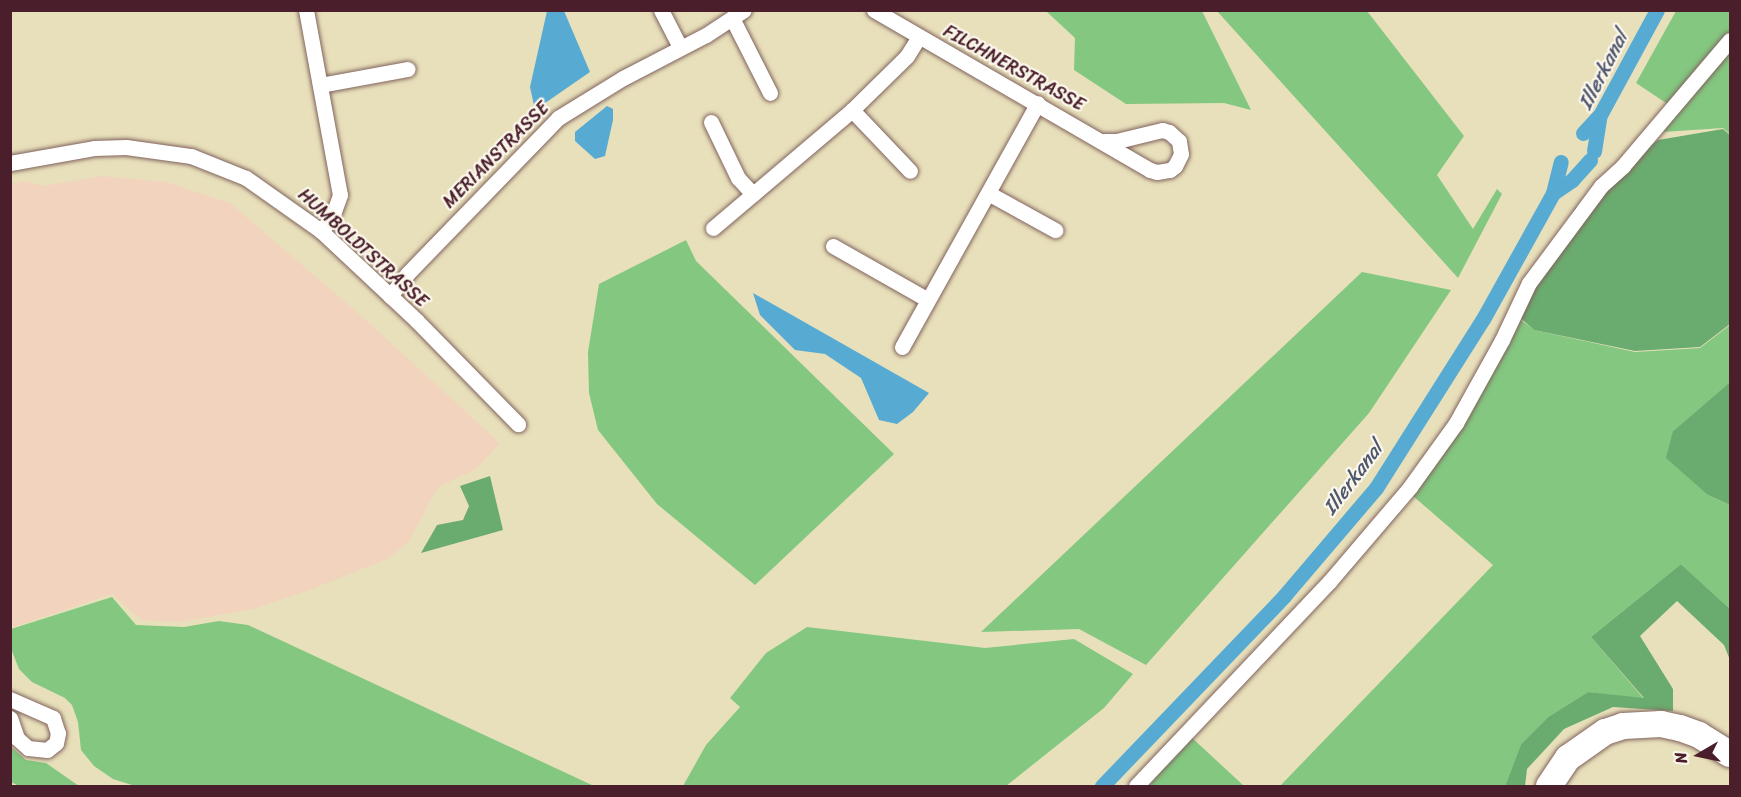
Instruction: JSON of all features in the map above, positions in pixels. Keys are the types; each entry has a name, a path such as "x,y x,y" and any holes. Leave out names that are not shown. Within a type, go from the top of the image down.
{"highway":[{"path":"1549,786 1568,758 1605,732 1623,726 1661,724 1680,728 1699,735 1731,754"}],"street":[{"path":"306,10 340,195 332,217 321,231"},
{"path":"661,10 680,47"},
{"name":"FILCHNERSTRASSE","path":"874,10 1157,172 1170,170 1181,154 1179,141 1169,132 1162,130 1117,141 1104,141"},
{"name":"MERIANSTRASSE","path":"390,296 416,265 558,118 623,78 738,14 770,93"},
{"path":"712,228 852,110 907,56 919,37"},
{"path":"1136,786 1329,582 1410,487 1456,423 1502,340 1529,283 1601,186 1623,166 1731,40"},
{"path":"320,85 408,69"},
{"path":"902,347 1038,104"},
{"path":"852,110 910,171"},
{"path":"711,122 738,178 753,194"},
{"name":"HUMBOLDTSTRASSE","path":"10,163 111,147 176,153 220,166 246,178 321,231 390,296 518,424"},
{"path":"988,193 1055,230"},
{"path":"833,246 928,300"},
{"path":"10,699 49,714 57,726 56,743 47,750 28,748 17,738 10,718"}],"shaded area":[{"path":"102,176 167,182 230,203 365,319 500,443 475,470 438,487 408,543 387,559 315,588 254,609 180,622 141,620 112,594 11,628 11,184 23,181 43,186"}],"green space":[{"path":"1046,11 1202,11 1251,110 1224,103 1126,104 1074,70 1075,38"},
{"path":"1217,11 1367,11 1464,136 1437,175 1473,229 1497,189 1502,194 1458,278"},
{"path":"1676,11 1730,11 1730,32 1669,105 1636,83"},
{"path":"1730,44 1730,134 1723,128 1663,132"},
{"path":"1723,129 1730,135 1730,324 1700,347 1635,351 1534,330 1518,316 1575,208 1658,140"},
{"path":"686,240 696,261 894,454 755,585 657,504 598,430 589,393 588,352 599,284"},
{"path":"1362,272 1451,290 1369,413 1146,665 1079,629 981,632"},
{"path":"1517,317 1534,330 1635,352 1700,348 1730,325 1730,382 1673,431 1708,495 1730,505 1730,609 1681,564 1591,637 1644,699 1588,692 1548,717 1521,744 1505,786 1280,786 1493,565 1413,496 1457,428"},
{"path":"1730,382 1730,505 1708,495 1666,458 1673,431"},
{"path":"490,476 503,530 421,553 437,525 463,520 469,506 460,486"},
{"path":"1681,564 1730,609 1730,660 1724,645 1677,601 1640,636 1673,689 1673,711 1613,707 1564,729 1527,769 1525,786 1505,786 1521,744 1548,717 1588,692 1644,698 1591,637"},
{"path":"112,597 136,625 184,627 219,621 248,625 594,786 135,786 113,779 94,766 81,750 78,722 72,705 65,698 32,682 19,669 10,646 11,629"},
{"path":"807,627 985,648 1074,639 1133,674 1104,708 1006,786 683,786 706,745 740,707 730,698 766,653"},
{"path":"1190,736 1244,786 1149,786"},
{"path":"10,746 26,760 46,763 79,786 19,786 11,782"}],"water":[{"path":"547,11 564,11 590,72 535,110 530,87"},
{"path":"607,106 613,109 613,120 605,156 595,159 575,141 575,132"},
{"path":"753,293 929,393 913,412 897,424 879,420 861,378 825,354 795,350 760,315"}],"waterway":[{"name":"Illerkanal","path":"1594,151 1600,115 1657,10"},
{"path":"1583,133 1599,116"},
{"name":"Illerkanal","path":"1102,786 1284,596 1376,488 1483,319 1553,193 1572,180 1590,160"},
{"path":"1553,193 1561,162"}]}
